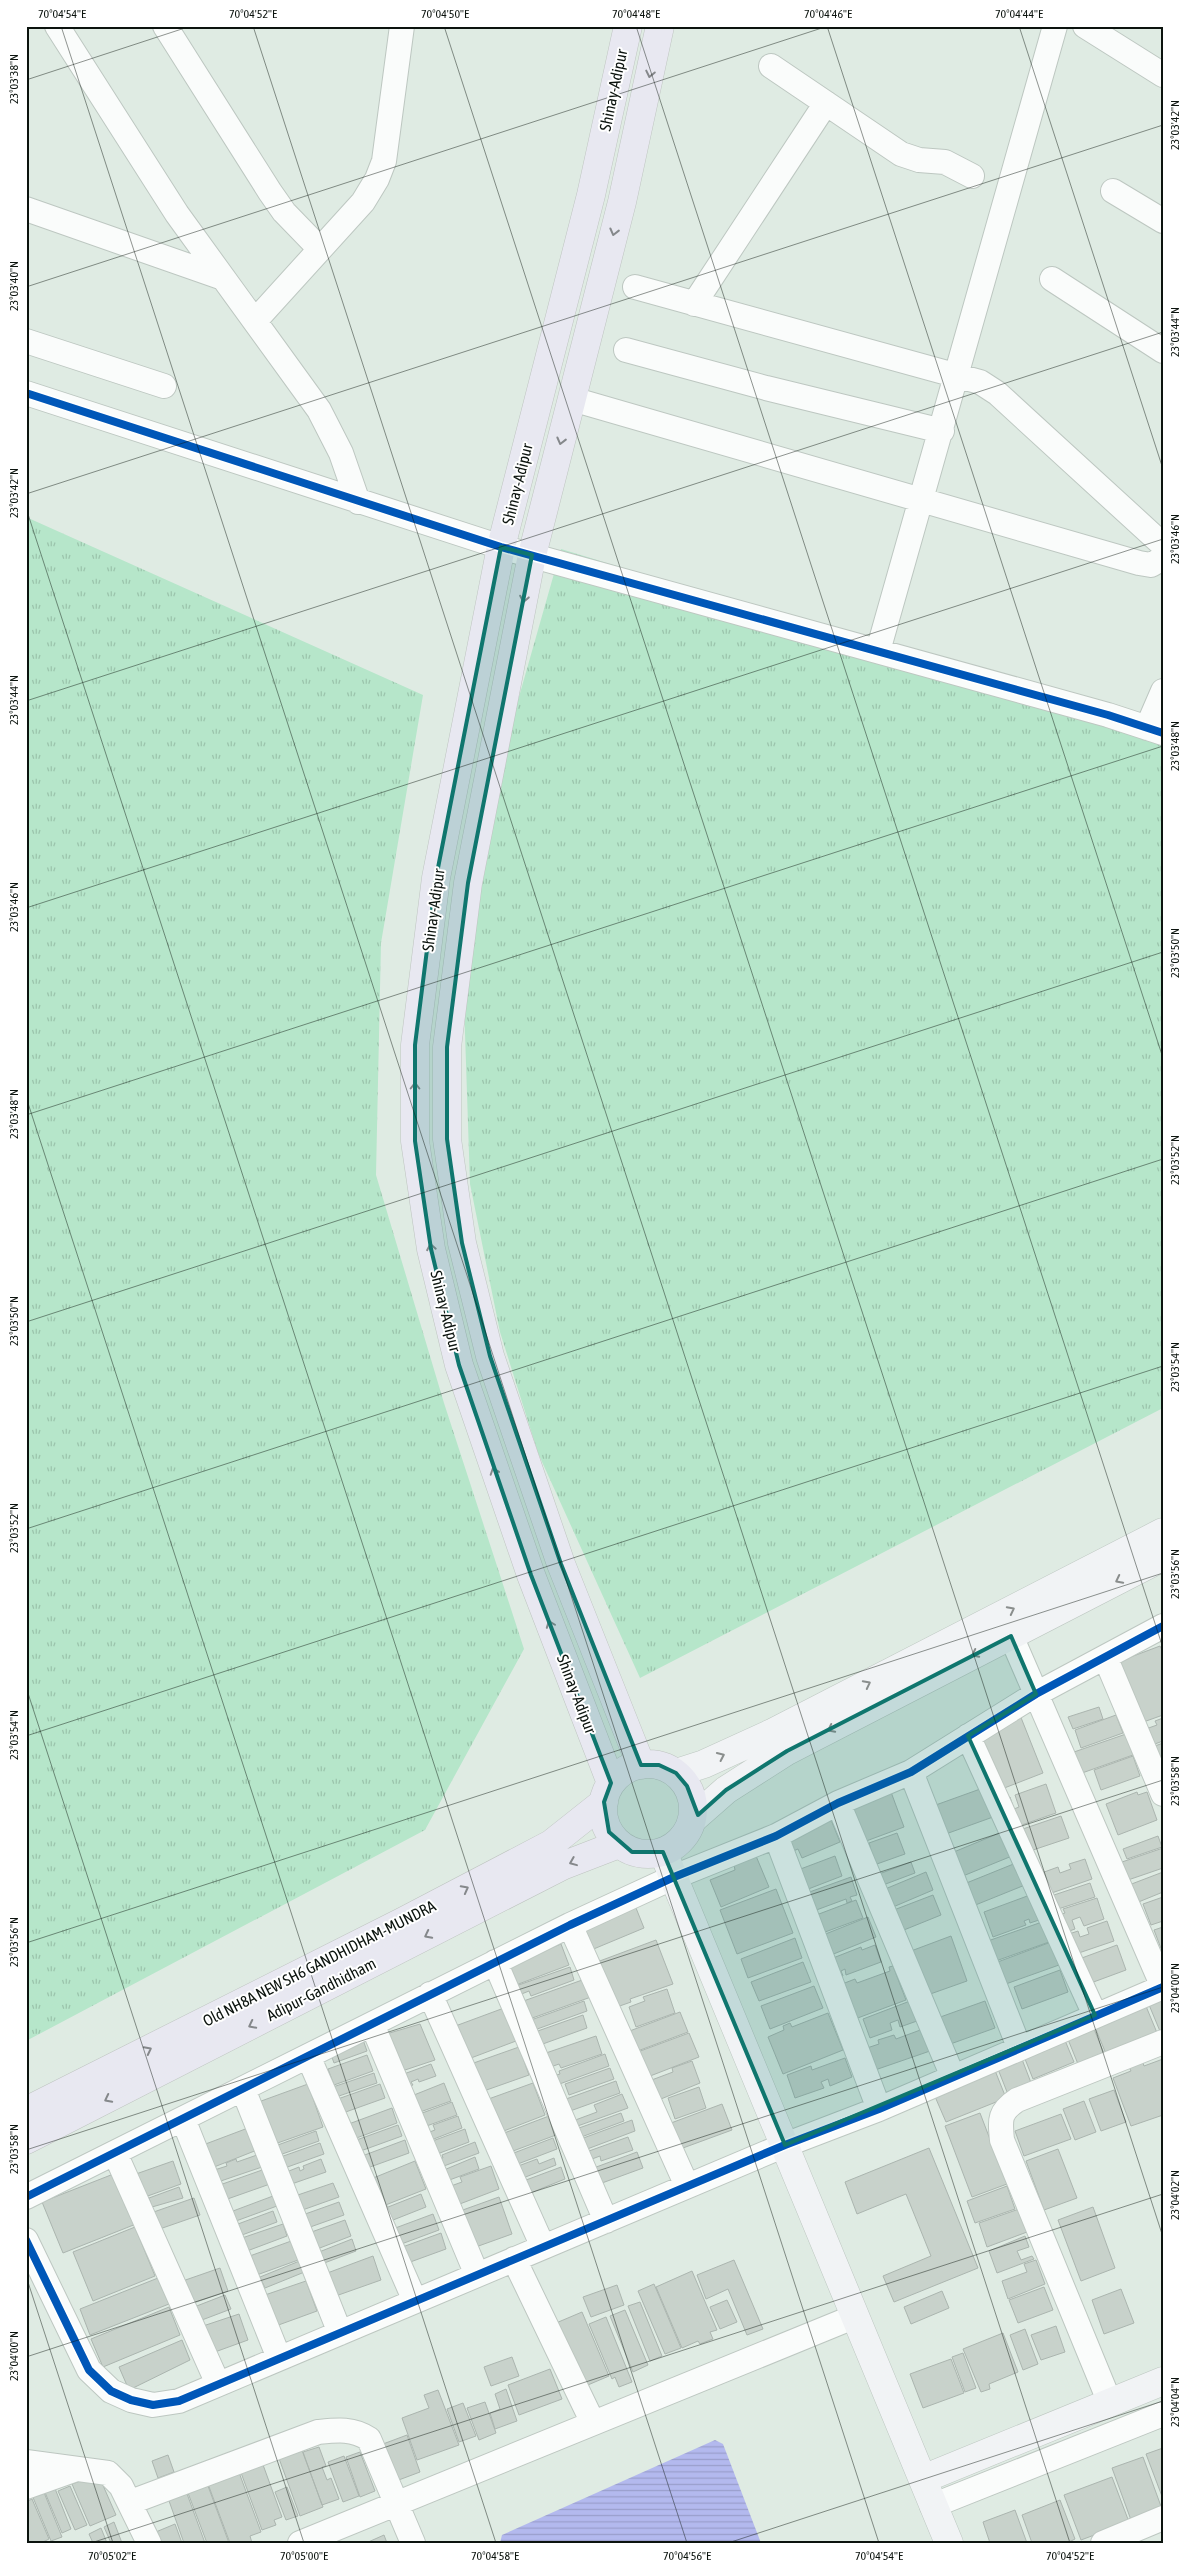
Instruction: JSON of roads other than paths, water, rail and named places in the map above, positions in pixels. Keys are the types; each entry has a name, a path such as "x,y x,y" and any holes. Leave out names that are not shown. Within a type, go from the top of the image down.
{"main road":[{"name":"Shinay-Adipur","path":"642,1765 561,1564 490,1356 462,1243 447,1138 447,1047 468,883 532,555 622,202 660,26"},
{"name":"Shinay-Adipur","path":"608,1793 459,1365 430,1249 415,1141 415,1045 436,878 501,547 591,195 624,27"},
{"path":"676,1773 704,1764 774,1732 1163,1532"},
{"path":"693,1819 693,1802 687,1786 676,1773 659,1766 642,1765 624,1771 608,1793 603,1817 609,1832 619,1844 632,1852 647,1855 663,1852 682,1839 693,1819 726,1790 787,1751 1163,1557"},
{"name":"Old NH8A NEW SH6 GANDHIDHAM-MUNDRA","path":"26,2111 402,1922 551,1844 608,1793"},
{"name":"Adipur-Gandhidham","path":"26,2140 562,1866 619,1844"},
{"path":"663,1852 786,2145 932,2506 949,2543"},
{"path":"923,2480 1163,2381"}],"street":[{"path":"57,26 177,214 319,410 341,453 358,502"},
{"path":"166,26 270,192 284,212 320,249"},
{"path":"254,321 363,202 377,179 384,161 402,26"},
{"path":"878,651 1055,26"},
{"path":"1085,26 1163,75"},
{"path":"771,66 902,154 919,160 945,162 972,176"},
{"path":"694,304 826,103"},
{"path":"1113,190 1163,221"},
{"path":"26,209 223,278"},
{"path":"1052,279 1163,351"},
{"path":"635,287 958,374 980,382 997,393 1163,545"},
{"path":"26,341 164,386"},
{"path":"626,350 766,388 942,430"},
{"path":"26,394 501,547 1108,715 1155,731 1163,691"},
{"path":"572,400 1139,563 1152,565 1163,558"},
{"path":"26,2197 570,1925 674,1877 776,1836 838,1803 911,1772 1036,1694 1163,1626"},
{"path":"26,2240 89,2370 111,2391 131,2400 153,2405 179,2401 687,2186 879,2109 1019,2047 1163,1987 1011,1636"},
{"path":"1106,1658 1163,1794"},
{"path":"968,1736 1095,2015"},
{"path":"911,1772 1019,2047"},
{"path":"838,1803 953,2076"},
{"path":"776,1836 879,2109"},
{"path":"570,1925 687,2186"},
{"path":"495,1962 606,2221"},
{"path":"430,1994 543,2247"},
{"path":"372,2024 477,2275"},
{"path":"1110,2403 1002,2140 1000,2121 1004,2108 1016,2100 1163,2042"},
{"path":"308,2056 415,2301"},
{"path":"244,2089 340,2333"},
{"path":"183,2119 279,2358"},
{"path":"115,2153 218,2384"},
{"path":"514,2259 594,2423"},
{"path":"314,2540 396,2503 856,2316"},
{"path":"932,2506 1163,2414"},
{"path":"130,2502 318,2432 341,2430 358,2432 370,2439 414,2543"},
{"path":"26,2462 81,2468 108,2474 122,2486 149,2543"},
{"path":"26,2487 81,2468"},
{"path":"1103,2543 1163,2518"}],"water":[{"path":"715,2440 723,2444 761,2543 500,2543 502,2535"}]}
